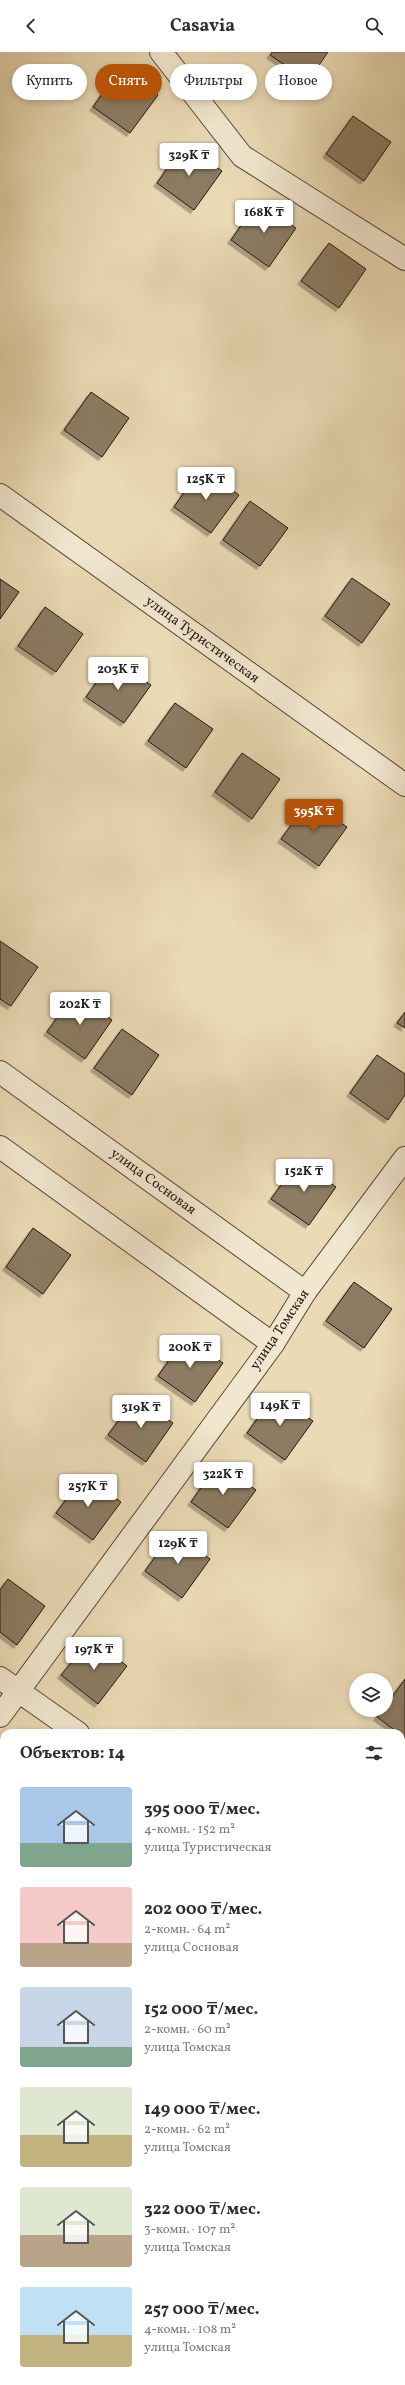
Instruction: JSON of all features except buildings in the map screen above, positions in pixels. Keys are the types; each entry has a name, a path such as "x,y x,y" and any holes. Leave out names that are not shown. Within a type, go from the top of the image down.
{"street":[{"path":"161,52 242,156 405,259"},
{"name":"улица Туристическая","path":"0,495 405,785"},
{"name":"улица Сосновая","path":"0,1072 305,1292"},
{"path":"0,1147 273,1344"},
{"name":"улица Томская","path":"0,1716 273,1344 305,1292 405,1158"},
{"path":"0,1678 72,1729"}]}
